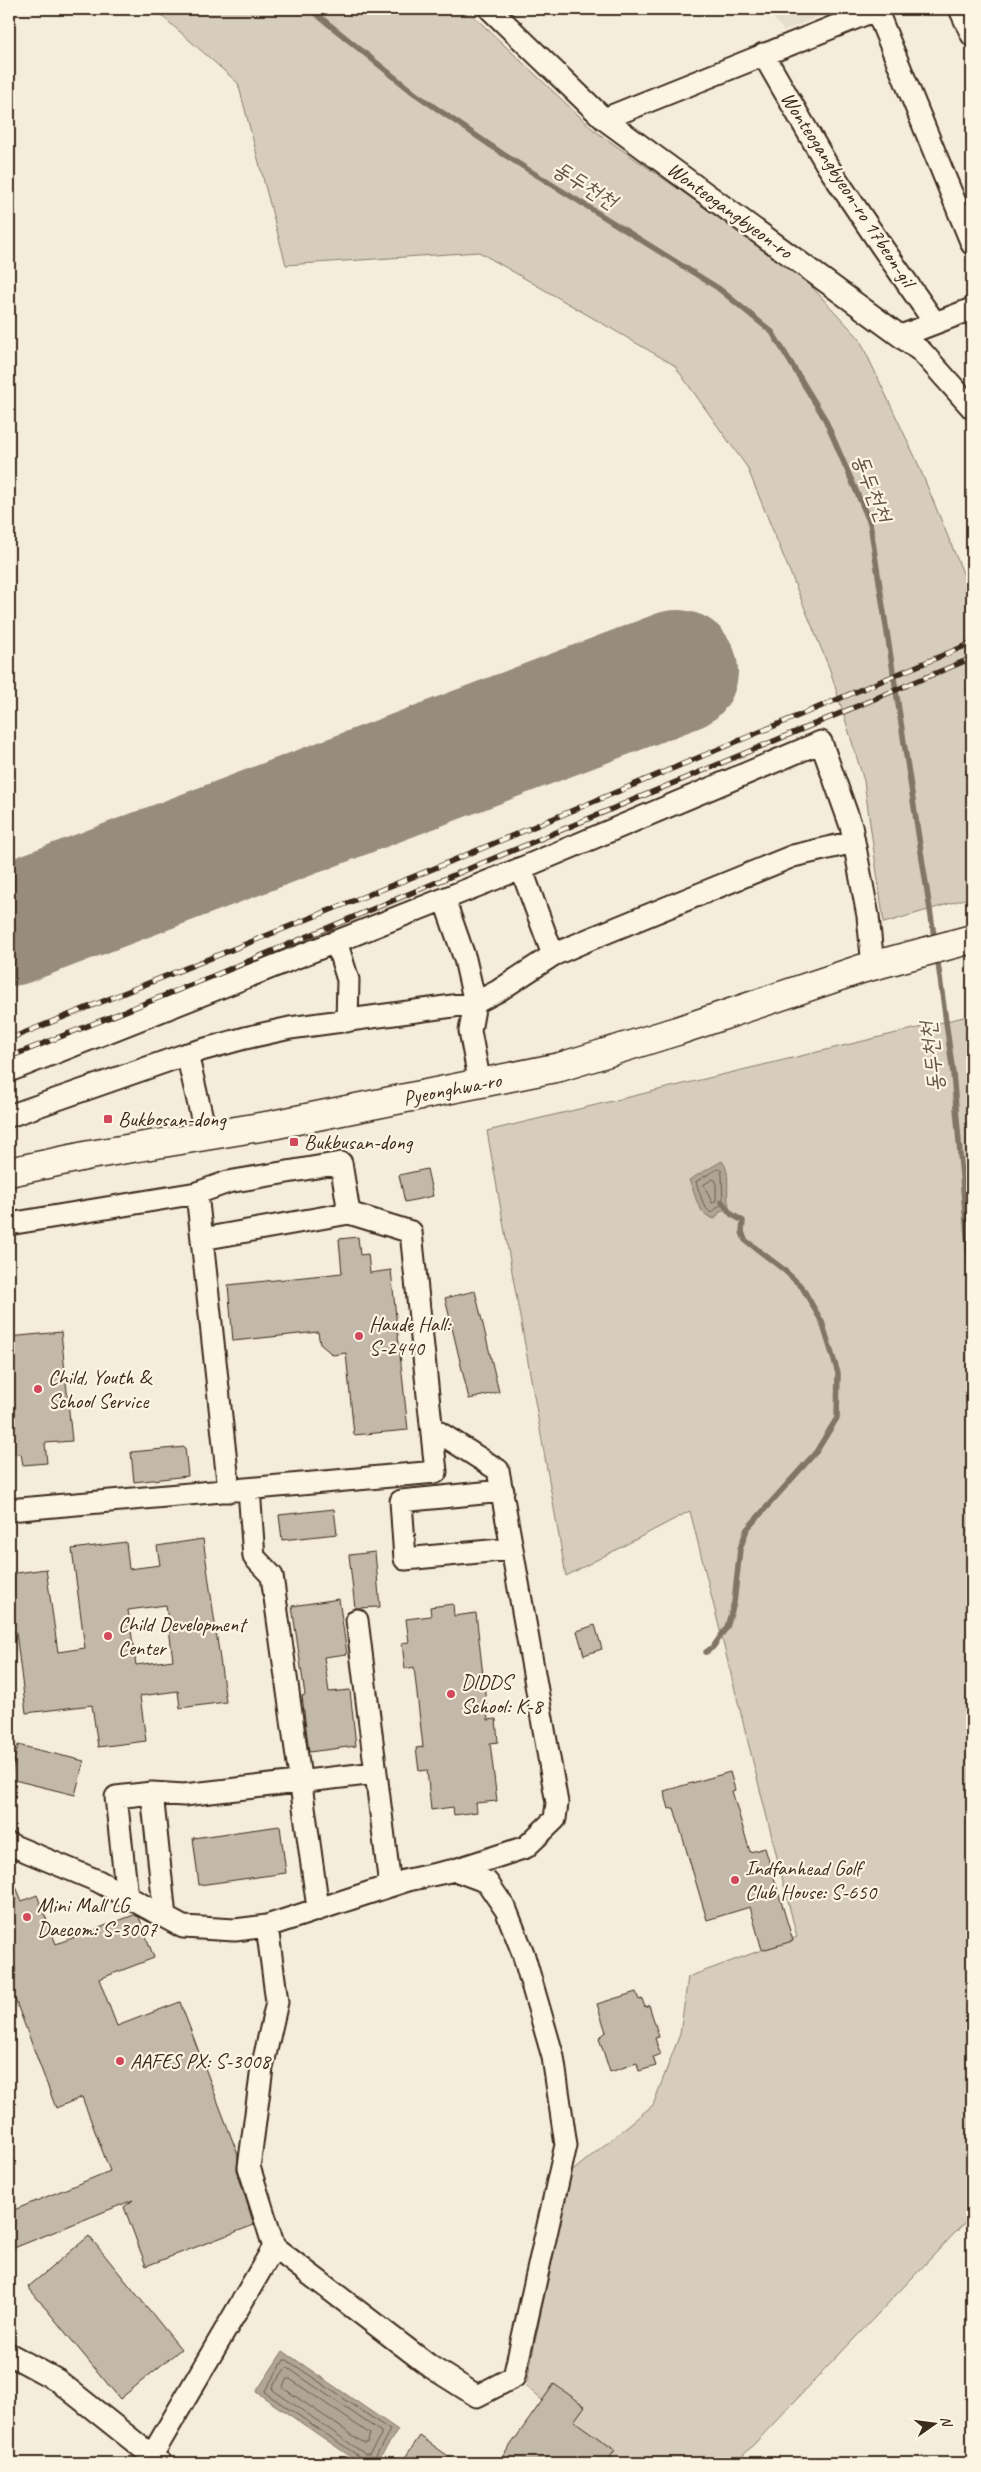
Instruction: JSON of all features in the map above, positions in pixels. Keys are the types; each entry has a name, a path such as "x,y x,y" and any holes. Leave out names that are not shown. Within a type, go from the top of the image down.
{"main road":[{"name":"Pyeonghwa-ro","path":"9,1172 90,1155 272,1125 560,1067 677,1031 879,964 972,939"}],"street":[{"name":"Wonteogangbyeon-ro","path":"490,9 604,119 922,352 972,408"},
{"path":"604,119 877,9 972,244"},
{"path":"960,9 972,35"},
{"name":"Wonteogangbyeon-ro 17beon-gil","path":"763,54 827,165 935,323"},
{"path":"901,336 972,309"},
{"path":"9,1071 521,868 821,742 851,826 879,964"},
{"path":"9,1116 187,1054 290,1028 475,1003 498,991 553,955 793,856 854,842"},
{"path":"521,868 553,955"},
{"path":"444,898 465,959 475,1003 470,1031 480,1084"},
{"path":"336,941 348,980 347,1021"},
{"path":"187,1054 206,1135"},
{"path":"9,1224 197,1193 228,1182 341,1163 349,1213"},
{"path":"197,1193 202,1240 239,1490 254,1557 272,1576 318,1908"},
{"path":"9,1510 436,1472 411,1232 349,1213 202,1240"},
{"path":"9,1844 98,1881 183,1927 234,1930 268,1926 318,1908 390,1886 454,1870 526,1847 555,1819 557,1803 498,1470 432,1428"},
{"path":"503,1492 401,1502 405,1559 511,1549"},
{"path":"357,1620 390,1886"},
{"path":"127,1896 116,1797 152,1792 184,1795 300,1780 376,1773"},
{"path":"152,1792 165,1917"},
{"path":"268,1926 276,2002 262,2068 249,2167 274,2247 431,2366 477,2396 514,2377 566,2144 553,2057 524,1952 506,1910 487,1882 454,1870"},
{"path":"9,2354 57,2380 156,2460 274,2247"}],"shaded area":[{"path":"154,9 466,9 595,131 799,273 859,338 916,459 972,595 972,897 884,923 864,781 830,670 747,467 674,365 479,252 286,265 238,83"},
{"path":"766,9 836,9 784,31"},
{"path":"972,1015 972,2215 736,2463 613,2463 526,2386 569,2174 653,2105 680,2034 688,1977 797,1937 690,1511 566,1576 487,1131"}],"water":[{"path":"722,1161 728,1177 729,1207 719,1213 715,1219 709,1217 701,1209 689,1180"},
{"path":"283,2351 398,2430 376,2463 360,2463 256,2392"}],"building":[{"path":"427,1169 433,1196 405,1202 399,1175"},
{"name":"Haude Hall: S-2440","path":"358,1237 360,1255 368,1254 370,1273 391,1270 408,1430 354,1435 346,1353 333,1355 320,1344 318,1332 233,1341 228,1285 342,1273 339,1239"},
{"path":"475,1291 499,1392 469,1399 445,1298"},
{"name":"Child, Youth & School Service","path":"61,1332 72,1441 45,1443 47,1463 23,1465 21,1454 9,1455 9,1337"},
{"path":"185,1447 188,1476 134,1482 131,1452"},
{"path":"334,1509 337,1534 282,1540 279,1515"},
{"path":"203,1539 226,1702 180,1708 178,1691 140,1696 146,1741 98,1747 92,1705 26,1713 16,1632 12,1632 9,1609 9,1574 46,1569 58,1652 85,1648 72,1549 126,1542 129,1569 160,1565 157,1546","holes":["166,1605 173,1660 136,1665 128,1610"]},
{"path":"375,1552 380,1607 355,1608 349,1555"},
{"path":"339,1599 347,1654 324,1657 329,1692 350,1690 356,1746 309,1752 302,1696 305,1695 292,1606"},
{"name":"DlDDS School: K-8","path":"453,1604 454,1616 476,1613 488,1720 496,1719 498,1742 490,1743 497,1801 476,1803 477,1812 454,1815 453,1807 431,1810 427,1770 419,1771 416,1748 423,1747 414,1667 405,1669 402,1643 409,1642 406,1619 431,1616 430,1607"},
{"path":"595,1625 602,1649 584,1655 577,1631"},
{"path":"18,1745 84,1761 75,1795 10,1779"},
{"name":"Indfanhead Golf Club House: S-650","path":"730,1772 735,1790 732,1791 750,1852 765,1848 793,1941 762,1950 750,1907 707,1920 674,1808 669,1809 664,1791"},
{"path":"280,1826 286,1873 199,1885 193,1838"},
{"name":"AAFES PX: S-3008","path":"9,1870 22,1901 37,1895 56,1944 134,1915 139,1917 154,1958 99,1979 117,2026 180,2002 238,2155 237,2171 254,2225 146,2266 124,2207 133,2200 9,2250 9,2212 110,2171 82,2097 56,2108 9,1983"},
{"path":"636,1992 639,2000 642,1999 645,2007 649,2005 659,2037 655,2038 660,2054 653,2057 656,2066 639,2071 637,2063 610,2072 599,2038 606,2032 597,2004"},
{"path":"89,2236 181,2349 120,2399 28,2287"},
{"path":"554,2384 585,2406 574,2421 615,2450 606,2463 498,2463"},
{"path":"420,2436 458,2463 401,2463"}],"waterway":[{"name":"동두천천","path":"310,9 414,93 503,154 718,288 772,332 825,419 870,523 935,942"},
{"name":"동두천천","path":"937,956 953,1073 972,1292"},
{"path":"706,1652 713,1647 727,1627 734,1603 740,1549 747,1529 816,1452 837,1418 838,1373 822,1322 802,1287 783,1269 745,1240 742,1232 743,1221 731,1214 722,1202"}],"runway":[{"path":"9,925 677,671"}],"railway":[{"path":"9,1039 435,868 972,643"},
{"path":"9,1057 201,981 972,658"}],"place":[{"name":"Bukbosan-dong","path":"108,1119"},
{"name":"Bukbusan-dong","path":"294,1142"},
{"name":"Haude Hall: S-2440","path":"359,1336"},
{"name":"Child, Youth & School Service","path":"38,1389"},
{"name":"Child Development Center","path":"108,1636"},
{"name":"DlDDS School: K-8","path":"451,1694"},
{"name":"Indfanhead Golf Club House: S-650","path":"735,1880"},
{"name":"Mini Mall LG Daecom: S-3007","path":"27,1917"},
{"name":"AAFES PX: S-3008","path":"120,2061"}]}
